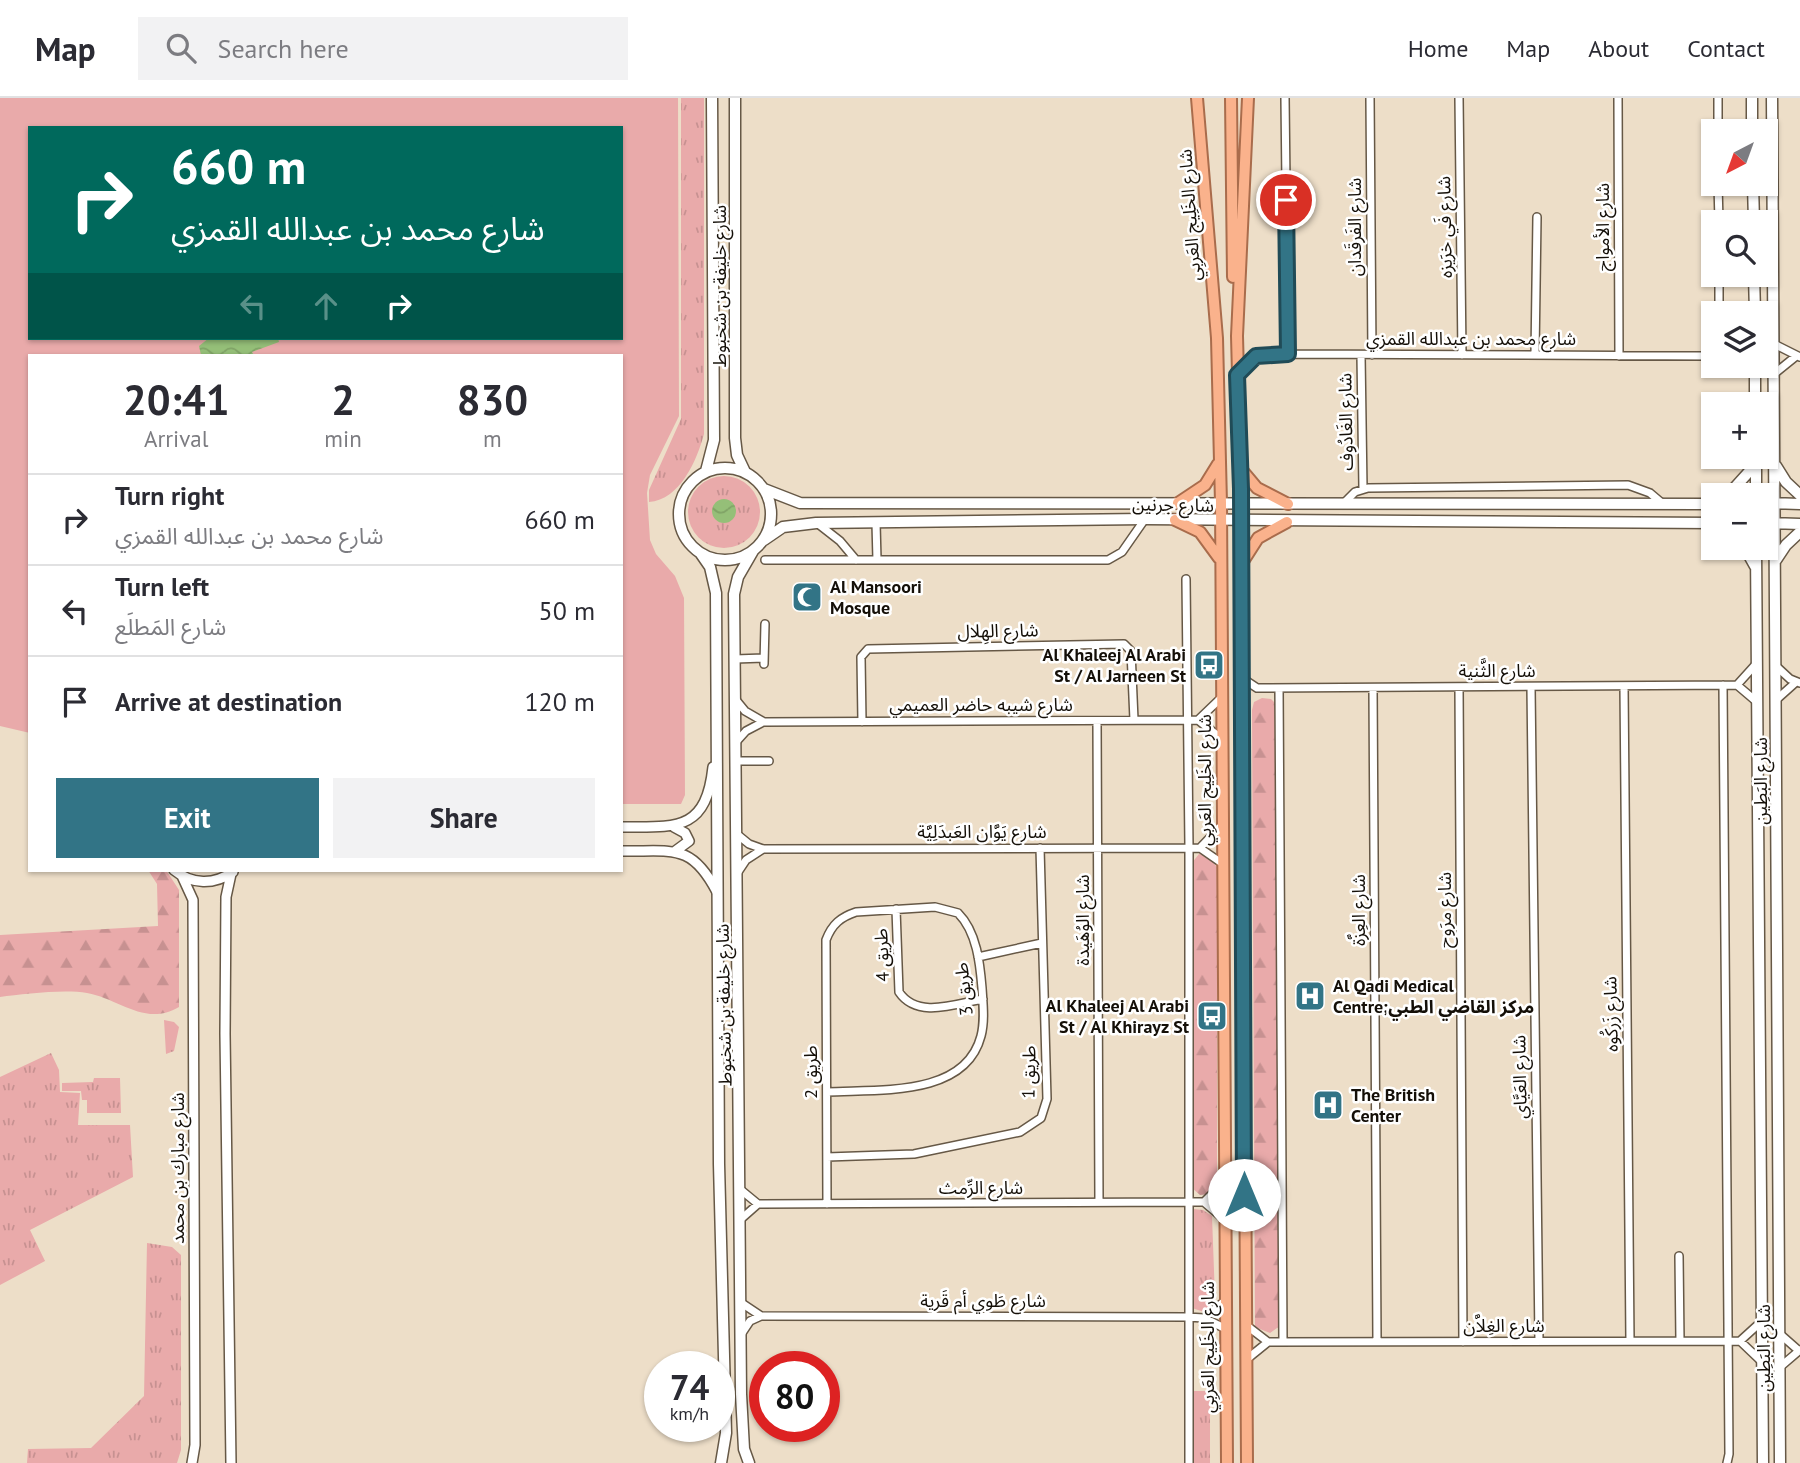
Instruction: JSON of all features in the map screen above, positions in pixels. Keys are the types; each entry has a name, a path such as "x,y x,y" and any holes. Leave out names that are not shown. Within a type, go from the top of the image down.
{"highway":[{"name":"شارع الخَلِيج العَربِي","path":"1197,98 1217,338 1220,461 1226,1462"},
{"path":"1231,98 1232,251 1237,336"},
{"name":"شارع الخَلِيج العَربِي","path":"1247,1463 1237,336 1248,98"},
{"path":"1178,503 1205,485 1220,461"},
{"path":"1240,467 1257,488 1288,504"},
{"path":"1175,520 1200,532 1212,545 1220,561"},
{"path":"1240,565 1258,538 1287,522"}],"main road":[{"name":"شارع خليفة بن شخبوط","path":"706,471 714,440 712,98"},
{"name":"شارع خليفة بن شخبوط","path":"735,98 735,438 737,455 745,472"},
{"path":"1752,98 1752,119"},
{"name":"شارع البَطِين","path":"1772,98 1774,301"},
{"path":"732,468 745,472 764,489 772,514 764,540 753,551 728,560 701,554 682,530 679,516 685,489 706,471 732,468"},
{"path":"1738,483 1749,469"},
{"path":"1778,469 1786,482 1800,495"},
{"name":"شارع جرنين","path":"764,489 800,503 1701,503"},
{"path":"1778,503 1800,504"},
{"name":"شارع جرنين","path":"764,540 783,527 816,523 1145,519 1221,522 1701,523"},
{"path":"1778,523 1800,524"},
{"path":"1775,564 1786,545 1800,532"},
{"name":"شارع خليفة بن شخبوط","path":"749,1463 744,1449 741,1394 743,1304 734,594 738,577 753,551"},
{"name":"شارع خليفة بن شخبوط","path":"701,554 710,566 716,593 715,755 726,1433 721,1463"},
{"path":"1752,560 1756,568"},
{"name":"شارع البَطِين","path":"1756,560 1763,1463"},
{"name":"شارع البَطِين","path":"1775,560 1780,1463"}],"street":[{"path":"1285,98 1288,354"},
{"name":"شارع الفَرقَدان","path":"1370,98 1372,355"},
{"name":"شارع فَي خرَيزه","path":"1459,98 1462,355"},
{"name":"شارع الأمواج","path":"1618,98 1619,356"},
{"path":"1718,98 1718,119"},
{"path":"1535,355 1537,217"},
{"path":"1778,346 1798,357 1778,371"},
{"name":"شارع محمد بن عبدالله القمزي","path":"1237,375 1256,356 1288,354 1701,356"},
{"name":"شارع الغَادُوف","path":"1361,355 1363,488"},
{"path":"1343,504 1350,495 1363,488 1628,485 1650,493 1663,504"},
{"path":"765,560 1108,560 1122,552 1145,519"},
{"path":"816,523 840,541 856,560"},
{"path":"876,523 877,560"},
{"path":"835,560 841,548 840,541"},
{"path":"1186,579 1189,1463"},
{"path":"735,659 764,661 765,624"},
{"name":"شارع الهِلال","path":"862,722 861,657 868,649 1124,644 1131,651 1134,720"},
{"path":"1757,663 1737,685 1757,702"},
{"path":"1775,666 1798,683 1776,700"},
{"path":"1241,677 1257,688 1241,704"},
{"name":"شارع البَطِين","path":"1723,685 1727,1463"},
{"name":"شارع الثَّنية","path":"1257,688 1737,685"},
{"name":"شارع زَركُوه","path":"1624,686 1630,1341"},
{"name":"شارع مرَوح","path":"1459,687 1463,1342"},
{"name":"شارع العَيَّاي","path":"1531,687 1539,1342"},
{"path":"1279,688 1283,1342"},
{"name":"شارع العِزَّة","path":"1373,688 1377,1342"},
{"path":"1222,697 1198,720 1222,739"},
{"path":"736,699 745,711 764,722"},
{"name":"شارع الوُهَيدة","path":"1097,720 1099,1202"},
{"name":"شارع شيبه حاضر العميمي","path":"764,722 1198,720"},
{"path":"737,741 746,731 764,722"},
{"path":"623,827 674,827 694,817 707,802 715,755"},
{"path":"737,761 769,761"},
{"path":"1200,848 1223,824"},
{"path":"674,827 685,833 689,841 674,852"},
{"name":"شارع يَوَّان العَبدَلِيَّة","path":"738,835 763,849 1189,847 1200,848 1223,864"},
{"name":"طريق 1","path":"827,1157 914,1154 1020,1132 1041,1118 1047,1099 1040,848"},
{"path":"738,872 746,860 763,849"},
{"path":"623,850 688,855 699,863 717,892"},
{"path":"178,873 207,882 233,872"},
{"path":"231,1463 225,1034 226,897 233,872"},
{"name":"شارع مبارك بن محمد","path":"178,873 192,900 195,1445 192,1463"},
{"name":"طريق 3","path":"826,940 830,929 846,915 935,907 958,914 972,935 978,957 983,999 981,1037 967,1063 954,1074 910,1087 827,1092"},
{"name":"طريق 4","path":"896,909 899,992 905,1001 916,1007 937,1007 983,999"},
{"name":"طريق 2","path":"826,940 827,1204"},
{"path":"978,957 1042,943"},
{"path":"1225,1181 1204,1202 1225,1220"},
{"path":"741,1190 758,1204 741,1219"},
{"name":"شارع الرِّمث","path":"758,1204 1204,1202"},
{"path":"1679,1256 1680,1341"},
{"path":"1204,1318 1226,1300"},
{"path":"743,1304 761,1316"},
{"path":"742,1333 750,1321 761,1316"},
{"name":"شارع طَوي أم قَرية","path":"761,1316 1187,1317 1204,1318 1226,1329"},
{"path":"1762,1321 1740,1341 1762,1362"},
{"path":"1245,1325 1268,1342 1245,1360"},
{"path":"1780,1335 1799,1350 1780,1367"},
{"name":"شارع الغِلاَّن","path":"1268,1342 1740,1341"}],"green space":[{"path":"0,98 678,98 679,416 650,475 647,493 650,540 656,554 675,576 684,598 685,795 681,804 623,804 623,354 28,354 28,733 0,726"},
{"path":"681,98 704,98 704,434 686,477 670,494 649,502 649,490 681,419"},
{"path":"717,476 731,476 750,486 760,505 760,519 750,538 731,548 717,548 698,538 688,519 688,505 698,486"},
{"path":"1262,698 1271,699 1278,706 1284,1323 1270,1333 1255,1327 1252,710 1254,702"},
{"path":"1199,854 1207,855 1217,867 1217,1182 1210,1194 1200,1195 1191,1187 1191,864"},
{"path":"149,872 167,872 179,890 179,1007 167,1012 144,1013 99,996 78,992 43,992 0,997 0,935 158,926 157,884"},
{"path":"164,1020 174,1022 179,1027 174,1051 166,1054"},
{"path":"51,1053 59,1070 60,1092 80,1093 78,1125 130,1125 133,1177 30,1230 45,1261 0,1285 0,1077"},
{"path":"94,1078 120,1078 121,1113 87,1113 87,1100 82,1100 81,1091 62,1091 62,1083 93,1082"},
{"path":"1193,1209 1203,1210 1212,1216 1215,1298 1204,1312 1192,1308"},
{"path":"147,1243 172,1247 181,1255 181,1450 177,1463 27,1463 28,1449 91,1448 144,1396"},
{"path":"1194,1391 1210,1391 1210,1463 1194,1463"}],"water":[{"path":"206,340 279,342 252,352 253,354 201,354 199,346"},
{"path":"724,499 735,506 736,511 729,522 724,523 713,516 712,511 719,500"}],"place":[{"name":"Al Mansoori Mosque","path":"807,597"},
{"name":"Al Khaleej Al Arabi St / Al Jarneen St","path":"1209,665"},
{"name":"Al Qadi Medical Centre;مركز القاضي الطبي","path":"1310,996"},
{"name":"Al Khaleej Al Arabi St / Al Khirayz St","path":"1212,1016"},
{"name":"The British Center","path":"1328,1105"}],"route":[{"path":"1244,1195 1241,489 1237,375 1240,369 1256,356 1288,354 1286,200"}]}
